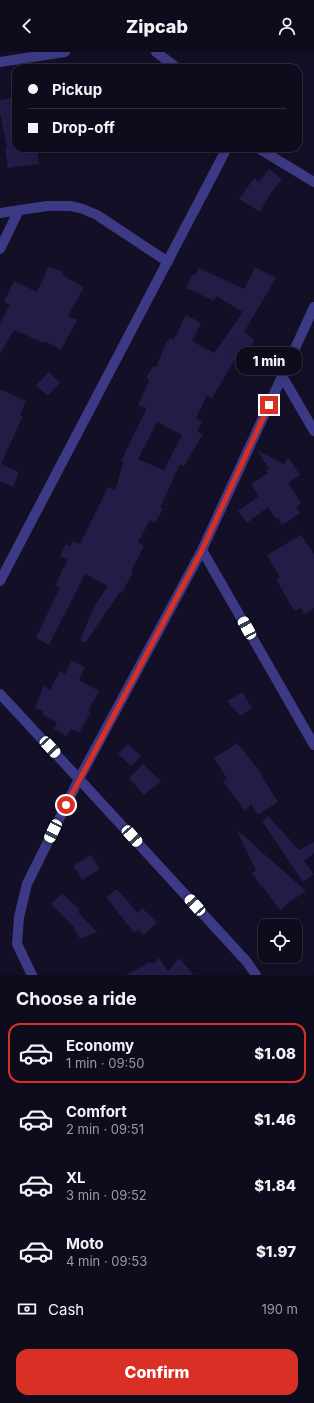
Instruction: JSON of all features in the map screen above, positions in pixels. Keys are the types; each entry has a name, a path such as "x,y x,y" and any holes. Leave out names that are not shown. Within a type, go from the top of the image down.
{"street":[{"path":"0,62 65,52"},
{"path":"156,52 172,64"},
{"path":"0,581 168,262 224,152"},
{"path":"265,152 314,182"},
{"path":"0,213 60,205 83,209 97,215 168,262"},
{"path":"0,250 19,210"},
{"path":"32,975 17,944 19,917 27,884 79,779 202,550 314,307"},
{"path":"282,376 314,431"},
{"path":"202,550 314,745"},
{"path":"0,694 247,962 256,975"}],"building":[{"path":"12,98 12,152 38,152 39,164 8,168 5,148 7,148 0,113 0,100"},
{"path":"269,169 282,179 271,193 260,212 239,199 254,178 259,182"},
{"path":"49,266 63,272 62,275 84,287 68,316 77,320 61,350 45,341 44,343 14,330 0,354 0,323 10,305 4,302 14,281 37,292"},
{"path":"255,267 276,278 244,332 255,340 243,356 239,353 212,398 207,395 196,418 202,421 197,432 203,434 184,466 180,464 160,508 163,509 155,523 150,520 138,542 144,546 122,593 120,592 85,643 80,640 95,605 108,586 85,574 49,645 36,638 60,587 55,585 68,559 60,556 66,544 70,546 73,541 80,544 108,487 115,490 124,461 121,461 146,410 146,408 138,405 149,380 146,378 153,366 156,367 167,341 169,341 170,338 173,340 186,315 201,323 192,341 214,353 243,312 216,296 214,301 186,288 193,274 195,275 199,268 244,289","holes":["157,422 182,435 164,470 138,459"]},
{"path":"49,372 60,383 48,396 36,385"},
{"path":"0,389 26,401 20,415 23,416 1,464 19,472 13,487 0,481"},
{"path":"257,450 284,464 288,457 300,475 288,483 301,503 296,507 300,513 282,525 268,507 247,523 238,511 259,496 251,484 268,473 266,471 269,469"},
{"path":"301,535 314,554 314,608 304,614 301,608 294,611 276,579 280,577 267,555"},
{"path":"71,660 85,667 79,680 99,691 88,711 91,712 79,733 71,729 66,736 54,729 57,722 43,715 43,711 35,708 44,685 50,690 60,671 65,674"},
{"path":"242,692 252,708 240,716 227,701"},
{"path":"237,743 261,773 278,802 258,815 251,804 245,811 223,782 227,779 214,758"},
{"path":"128,744 141,756 131,766 118,754"},
{"path":"143,764 161,781 144,795 129,778"},
{"path":"268,816 299,850 314,842 314,853 304,861 314,874 303,882 262,821"},
{"path":"236,829 306,891 280,910 262,886 261,887 252,873 256,870"},
{"path":"91,855 100,869 82,880 73,866"},
{"path":"117,889 138,913 142,908 157,922 144,935 138,929 134,933 106,897"},
{"path":"62,894 80,909 78,912 97,932 80,939 73,926 51,904"},
{"path":"159,958 168,971 179,958 194,975 127,975 150,962 153,964"}],"route":[{"path":"66,805 202,550 269,405"}]}
